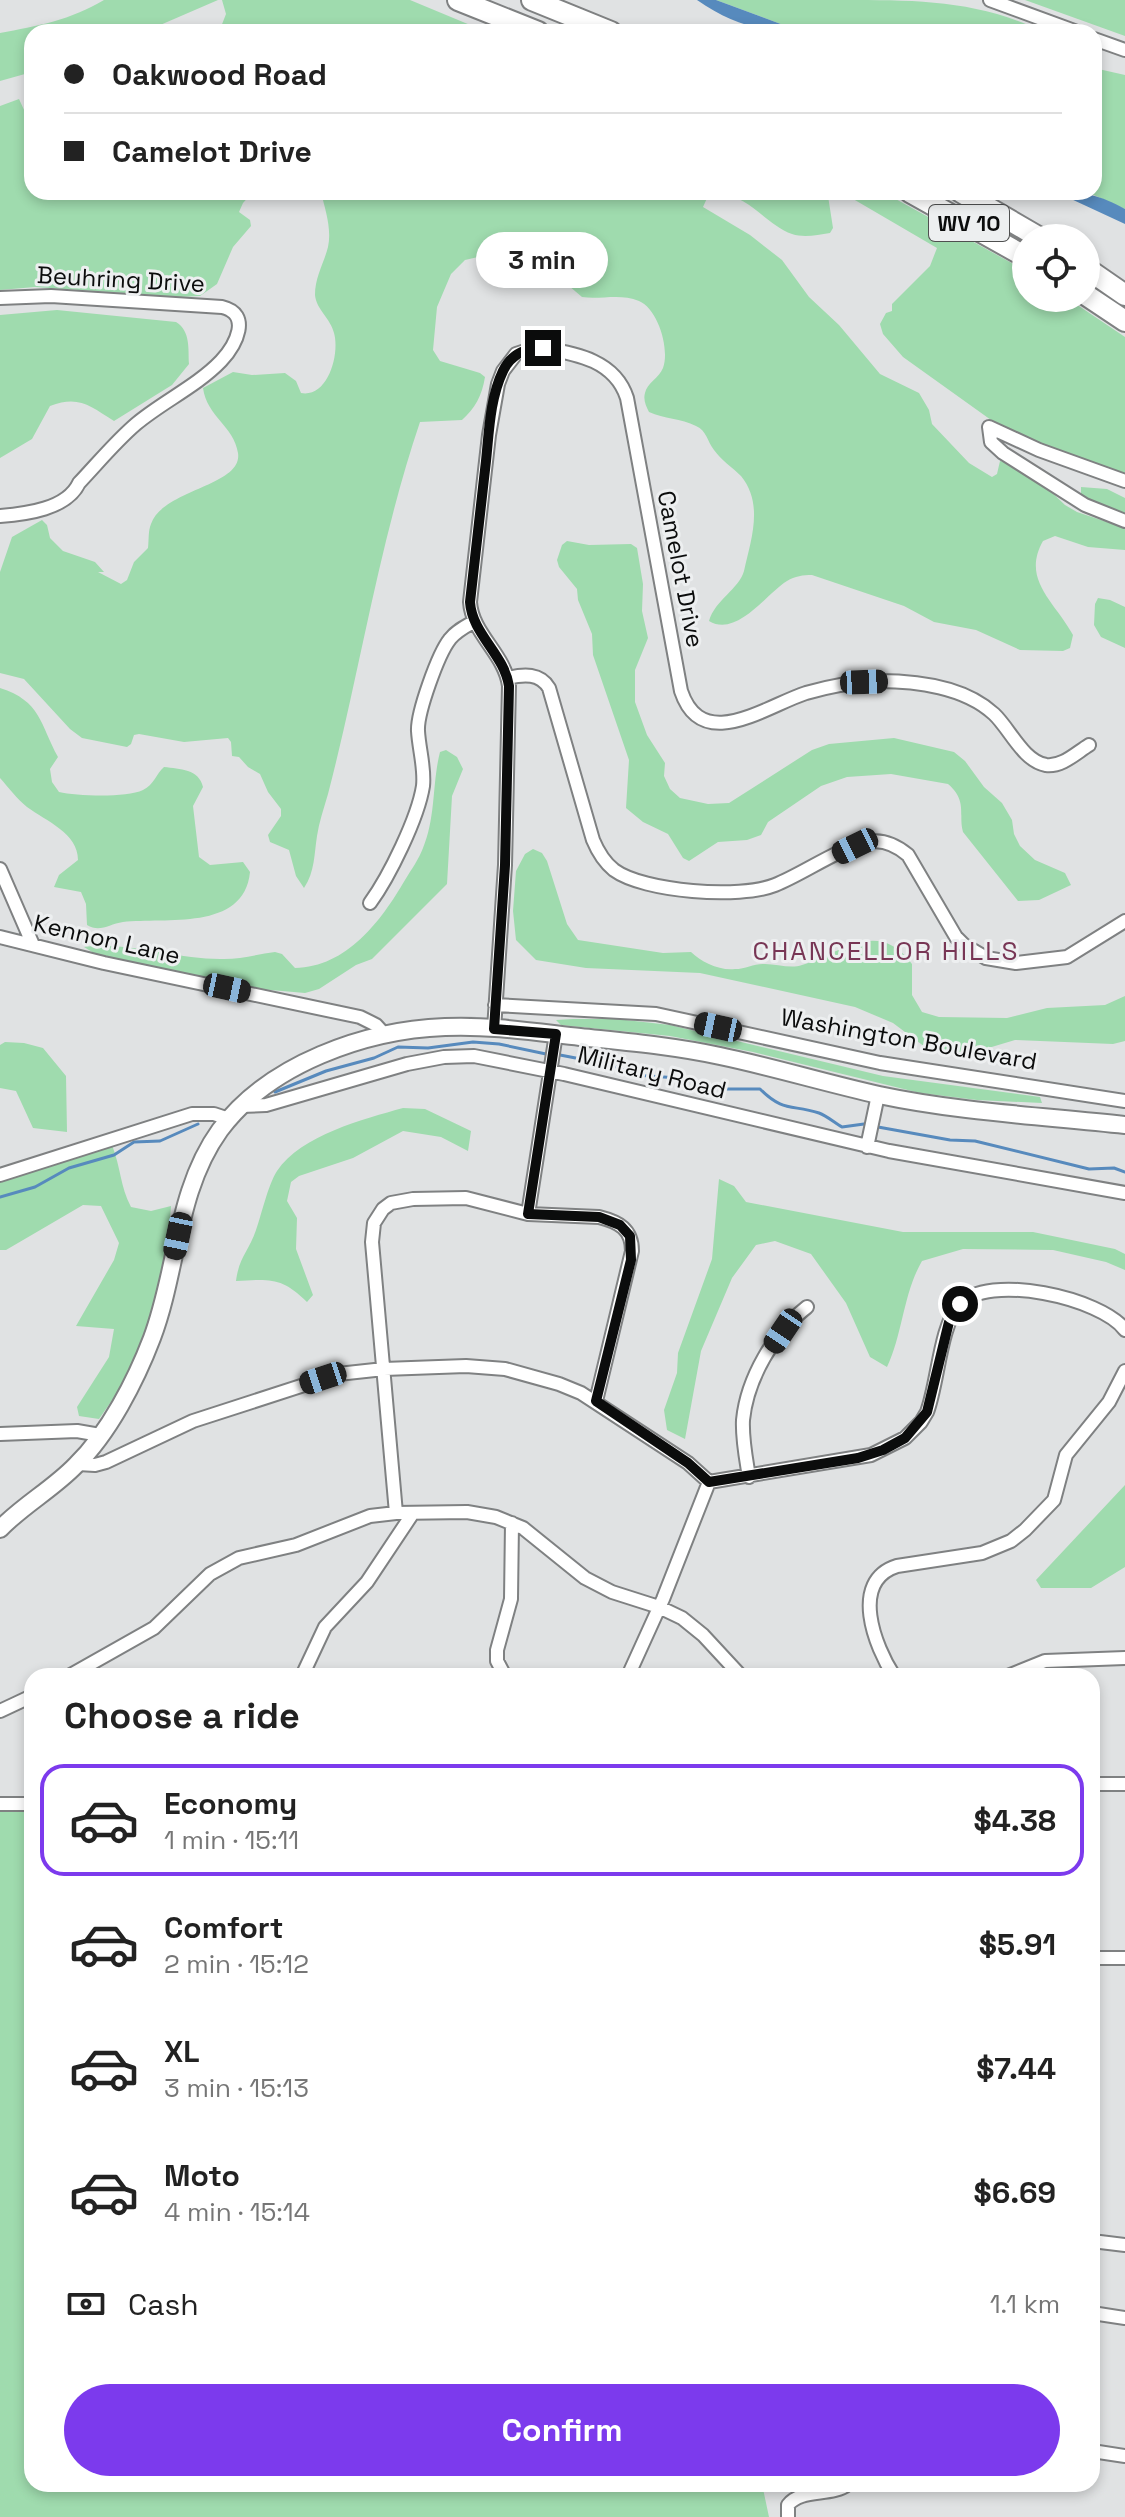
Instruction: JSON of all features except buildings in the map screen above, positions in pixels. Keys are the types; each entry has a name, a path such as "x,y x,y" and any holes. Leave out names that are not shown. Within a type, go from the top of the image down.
{"main road":[{"path":"458,0 518,24"},
{"path":"532,0 591,24"},
{"name":"WV 10","path":"924,200 1012,249"},
{"name":"WV 10","path":"975,200 1016,224"},
{"path":"1100,278 1125,295"},
{"path":"1100,304 1125,321"}],"street":[{"path":"990,0 1055,24"},
{"path":"1102,42 1125,50"},
{"name":"Beuhring Drive","path":"0,298 51,296 222,307 238,315 239,326 221,362 138,422 113,445 74,492 56,504 0,516"},
{"name":"Camelot Drive","path":"475,621 470,602 489,435 498,384 503,371 516,354 534,348 552,349 605,366 617,377 624,391 681,691 685,702 697,716 714,723 731,723 820,689 864,682 896,682 946,690 975,701 994,715 1034,760 1044,765 1060,764 1089,745"},
{"path":"1125,481 1039,450 989,427 991,442 1003,453 1085,505 1125,521"},
{"path":"370,903 387,877 420,795 423,776 418,722 424,700 446,644 456,633 475,621 508,678 505,865 494,1029"},
{"path":"508,678 532,675 546,682 593,840 605,861 633,880 716,893 748,892 776,885 855,846 880,841 908,855 956,937 986,958 1016,963 1067,957 1125,921"},
{"path":"0,869 33,945"},
{"name":"Kennon Lane","path":"0,937 104,963 360,1017 376,1025 386,1036"},
{"name":"Washington Boulevard","path":"495,1005 656,1014 890,1065 1125,1101"},
{"path":"0,1529 78,1464 121,1404 144,1357 165,1295 190,1190 202,1159 240,1106 292,1067 386,1036 428,1028 494,1029 696,1051 878,1095 939,1105 1125,1125"},
{"path":"528,1214 556,1034"},
{"name":"Military Road","path":"240,1106 266,1105 407,1064 444,1057 484,1057 867,1147 1125,1193"},
{"path":"867,1147 878,1095"},
{"path":"0,1175 192,1114 214,1114 229,1119"},
{"path":"396,1513 372,1232 383,1209 401,1200 450,1197 479,1200 528,1214 599,1217 620,1225 630,1236 631,1260 596,1401"},
{"path":"78,1464 106,1462 178,1427 323,1378 355,1371 466,1366 505,1369 559,1384 596,1401 688,1463 709,1482 749,1477 871,1455 905,1438 927,1412 949,1322 967,1298 978,1294 1016,1291 1054,1295 1113,1317 1125,1330"},
{"path":"749,1477 743,1431 750,1392 761,1365 777,1340 807,1307"},
{"path":"889,1668 873,1631 870,1598 876,1578 897,1566 982,1553 1011,1541 1025,1530 1054,1500 1066,1455 1109,1402 1125,1371"},
{"path":"0,1434 77,1431 100,1435"},
{"path":"632,1668 709,1482"},
{"path":"306,1668 325,1627 367,1582 413,1513"},
{"path":"83,1668 154,1628 197,1585 224,1565 296,1545 347,1524 382,1514 413,1513 482,1514 512,1523 537,1537 585,1578 612,1592 659,1607 693,1626 733,1668"},
{"path":"382,1514 398,1537"},
{"path":"501,1668 497,1650 511,1599 512,1523"},
{"path":"1028,1668 1045,1661 1125,1658"},
{"path":"0,1711 24,1700"},
{"path":"1100,1784 1125,1784"},
{"path":"0,1804 24,1804"},
{"path":"1100,1958 1125,1958"},
{"path":"1100,2242 1125,2245"},
{"path":"1100,2314 1125,2318"},
{"path":"1100,2452 1125,2456"},
{"path":"788,2517 788,2505 795,2498 826,2492"}],"green space":[{"path":"104,0 218,0 162,24 43,24"},
{"path":"222,0 410,0 468,24 222,24 226,14"},
{"path":"716,0 897,0 971,8 1026,24 780,24"},
{"path":"1025,0 1125,0 1125,36 1102,28 1102,24 1092,24"},
{"path":"24,28 24,74 0,81 0,33"},
{"path":"1102,70 1125,75 1125,209 1102,199"},
{"path":"19,99 24,110 24,200 246,200 239,212 250,220 251,226 233,247 217,284 200,296 180,297 35,287 0,290 0,106"},
{"path":"323,200 706,200 703,207 750,235 782,260 809,297 839,325 880,374 919,393 929,410 932,424 969,463 992,477 997,474 1000,461 1004,462 1045,486 1077,512 1125,528 1125,550 1088,547 1055,536 1043,541 1037,555 1038,579 1073,635 1070,648 1063,651 1020,650 976,630 934,622 904,606 812,575 787,581 751,612 730,624 720,625 709,621 744,571 754,522 752,498 741,476 717,454 700,428 649,412 645,393 661,372 665,360 661,330 652,312 646,305 632,299 582,297 555,274 544,272 524,277 491,260 478,257 465,260 451,274 437,307 433,350 440,361 480,373 485,377 484,384 471,411 462,420 420,422 393,514 319,826 312,869 304,888 296,876 289,850 270,842 268,835 281,816 281,809 268,792 260,774 239,757 232,756 228,738 184,742 139,734 134,735 127,747 82,738 24,679 0,673 0,572 12,537 42,520 47,525 50,538 63,551 95,562 104,572 98,572 121,584 127,580 134,562 148,548 150,527 158,512 216,481 236,464 236,444 210,407 203,388 233,372 252,375 285,373 296,381 301,393 310,393 325,382 333,363 335,342 332,328 315,295 329,233"},
{"path":"740,200 829,200 833,228 830,233 801,236 781,229"},
{"path":"855,200 897,200 1012,263 1012,312 1088,312 1125,337 1125,476 1023,437 991,420 903,357 883,334 880,324 886,313 892,311 892,304 930,266 937,248"},
{"path":"57,310 176,322 186,336 189,364 172,385 114,421 77,402 50,406 32,439 0,458 0,315"},
{"path":"1081,487 1107,489 1125,498 1125,514 1093,502 1081,494"},
{"path":"567,541 589,545 631,544 637,548 643,584 642,611 648,638 635,670 635,702 647,735 665,763 664,776 670,789 680,798 708,804 729,803 812,750 829,744 894,738 954,752 965,761 984,787 1002,803 1012,820 1020,846 1035,860 1065,873 1071,885 1039,900 1018,901 963,832 960,802 948,784 891,774 847,777 821,786 768,822 761,835 747,840 718,842 689,861 683,858 668,834 643,822 626,808 629,760 593,655 592,634 578,600 577,589 557,560 562,545"},
{"path":"1098,598 1125,607 1125,648 1101,637 1094,625"},
{"path":"0,688 24,700 38,715 58,757 50,769 52,782 59,792 101,796 135,793 150,785 164,767 193,773 203,787 193,806 199,857 210,865 243,862 250,872 245,891 234,904 200,918 123,922 100,928 87,925 86,904 81,892 54,887 59,875 78,860 73,842 60,829 23,804 0,778"},
{"path":"446,750 457,757 463,769 452,796 447,884 372,959 356,965 319,989 305,993 259,989 111,959 84,947 116,946 220,959 275,952 282,954 295,968 331,960 346,951 373,926 396,896 417,860 430,824 440,752"},
{"path":"533,849 542,853 547,861 567,924 578,940 663,953 691,952 723,969 761,964 798,966 860,942 886,943 899,950 912,964 912,995 922,1012 939,1017 1007,1018 1047,1008 1105,1005 1125,996 1125,1041 1113,1044 1015,1040 975,1052 944,1052 925,1047 893,1023 855,1007 700,973 586,968 536,960 516,940 513,911 516,871 525,854"},
{"path":"617,1019 670,1025 883,1076 1040,1097 1042,1103 920,1093 753,1052 670,1036 561,1025 556,1020"},
{"path":"5,1042 43,1048 66,1076 67,1132 33,1128 16,1091 0,1088 0,1045"},
{"path":"403,1108 425,1109 471,1131 468,1151 441,1137 403,1131 353,1158 299,1176 291,1182 287,1201 297,1218 296,1249 313,1295 307,1302 275,1281 236,1281 271,1184 288,1158 334,1130"},
{"path":"112,1145 131,1207 151,1211 171,1206 166,1270 140,1360 99,1419 79,1416 77,1407 109,1357 114,1329 76,1326 114,1260 119,1243 101,1206 83,1205 6,1250 0,1250 0,1182"},
{"path":"719,1179 734,1186 746,1202 903,1232 1033,1232 1115,1249 1125,1254 1125,1270 1106,1262 1053,1250 963,1249 922,1261 887,1367 870,1357 846,1303 811,1254 775,1241 756,1245 732,1278 701,1351 685,1439 667,1430 664,1410 677,1373 678,1353 712,1259"},
{"path":"1125,1485 1125,1567 1091,1588 1041,1588 1036,1580"},
{"path":"24,1809 24,2492 764,2492 769,2517 0,2517 0,1810"}],"water":[{"path":"697,0 716,0 780,24 744,24"},
{"path":"1073,200 1108,200 1125,209 1125,224"}],"waterway":[{"path":"275,1092 398,1047 428,1048 473,1042 546,1054"},
{"path":"560,1055 612,1065 635,1075 678,1078 723,1089 760,1089 782,1105 819,1113 842,1127 864,1124"},
{"path":"0,1197 35,1187 69,1168 114,1155 134,1142 160,1141 198,1124"},
{"path":"878,1127 950,1140 975,1141 1089,1169 1114,1168 1125,1172"}],"district":[{"name":"CHANCELLOR HILLS","path":"886,951"}],"route":[{"path":"543,348 516,354 508,362 498,384 489,435 470,610 505,670 509,686 505,865 494,1029 556,1034 528,1214 586,1215 611,1220 627,1230 632,1243 624,1290 596,1401 701,1472 709,1482 871,1455 905,1438 927,1412 949,1322 960,1304"}]}
